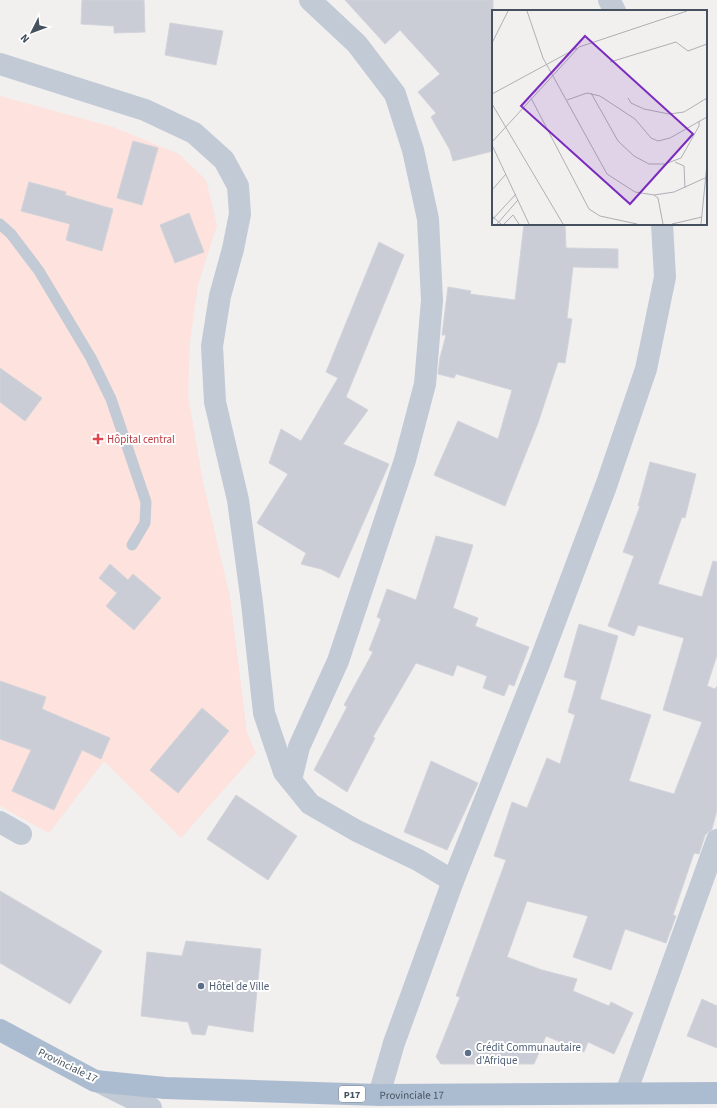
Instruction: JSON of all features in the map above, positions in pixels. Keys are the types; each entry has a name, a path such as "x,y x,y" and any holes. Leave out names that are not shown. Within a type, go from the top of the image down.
{"main road":[{"name":"Provinciale 17","path":"0,1030 95,1081 165,1088 378,1101 626,1093 717,1093"}],"street":[{"path":"291,780 299,747 338,661 405,460 425,384 432,300 428,219 413,150 395,94 357,44 310,0"},
{"path":"609,0 614,10"},
{"path":"0,64 146,110 194,133 224,160 238,186 240,214 233,249 220,296 212,346 215,402 238,500 252,603 264,713 284,772 310,804 357,831 418,860 453,881"},
{"path":"378,1101 394,1044 453,881 606,486 646,370 665,277 662,225"},
{"path":"0,822 21,834"},
{"path":"626,1093 717,840"},
{"path":"95,1081 151,1108"}],"lane":[{"path":"0,224 11,234 39,271 91,358 111,398 146,502 145,523 132,545"}],"shaded area":[{"name":"Hôpital central","path":"0,96 113,127 179,154 206,180 217,225 198,285 190,342 188,395 203,482 230,597 247,733 256,753 181,838 104,761 49,833 0,806"}],"building":[{"path":"82,0 144,0 145,32 114,33 114,26 81,24"},
{"path":"345,0 493,0 492,151 453,161 450,150 431,117 436,113 418,92 440,74 400,30 385,44"},
{"path":"170,23 223,31 216,65 165,55"},
{"path":"133,141 158,148 142,205 117,198"},
{"path":"29,182 66,192 65,195 113,209 102,251 66,240 70,224 21,211"},
{"path":"189,213 204,252 175,263 160,225"},
{"path":"524,225 565,225 566,248 618,249 618,268 573,267 567,318 572,319 565,363 558,362 538,423 505,506 434,475 458,421 498,439 512,390 456,374 454,378 438,374 440,358 446,335 442,335 448,287 471,291 470,294 515,300"},
{"path":"379,242 404,255 346,397 368,410 343,444 389,464 339,578 321,569 301,564 306,553 257,523 288,474 269,463 281,429 301,441 338,378 326,372"},
{"path":"0,368 42,398 25,421 0,402"},
{"path":"650,462 696,474 685,518 682,517 658,584 702,597 713,561 717,562 717,655 707,686 715,689 717,686 717,810 712,829 705,835 699,854 694,853 673,915 676,916 666,943 625,929 611,970 573,957 588,916 527,901 507,957 542,970 577,979 573,991 609,1006 611,1002 633,1013 614,1054 588,1042 584,1052 546,1036 534,1064 441,1064 436,1057 460,997 456,996 506,860 494,856 512,802 527,808 547,758 560,764 575,715 568,712 577,681 564,677 579,624 618,636 600,699 651,715 629,781 674,794 702,722 663,710 684,638 638,625 634,636 608,626 634,556 623,552 640,506 638,506"},
{"path":"436,536 473,545 453,608 478,618 475,626 529,647 514,686 509,684 504,696 483,688 487,676 457,665 453,676 416,663 373,737 375,738 347,792 314,770 347,707 344,705 373,652 369,650 381,619 377,617 387,589 416,600"},
{"path":"110,564 128,580 133,574 161,598 134,630 106,606 117,593 99,578"},
{"path":"0,681 46,697 42,709 110,738 101,759 82,750 54,810 12,791 31,750 0,739"},
{"path":"202,708 229,731 178,793 150,770"},
{"path":"431,761 478,783 447,850 404,832"},
{"path":"236,795 297,836 268,880 207,839"},
{"path":"0,891 102,951 70,1004 0,963"},
{"name":"Hôtel de Ville","path":"186,941 261,949 253,1032 208,1025 205,1035 192,1034 188,1022 141,1016 147,952 182,956"},
{"path":"702,999 717,1006 717,1048 687,1036"}],"place":[{"name":"Hôpital central","path":"98,439"},
{"name":"Hôtel de Ville","path":"201,986"},
{"name":"Crédit Communautaire d'Afrique","path":"468,1053"}]}
